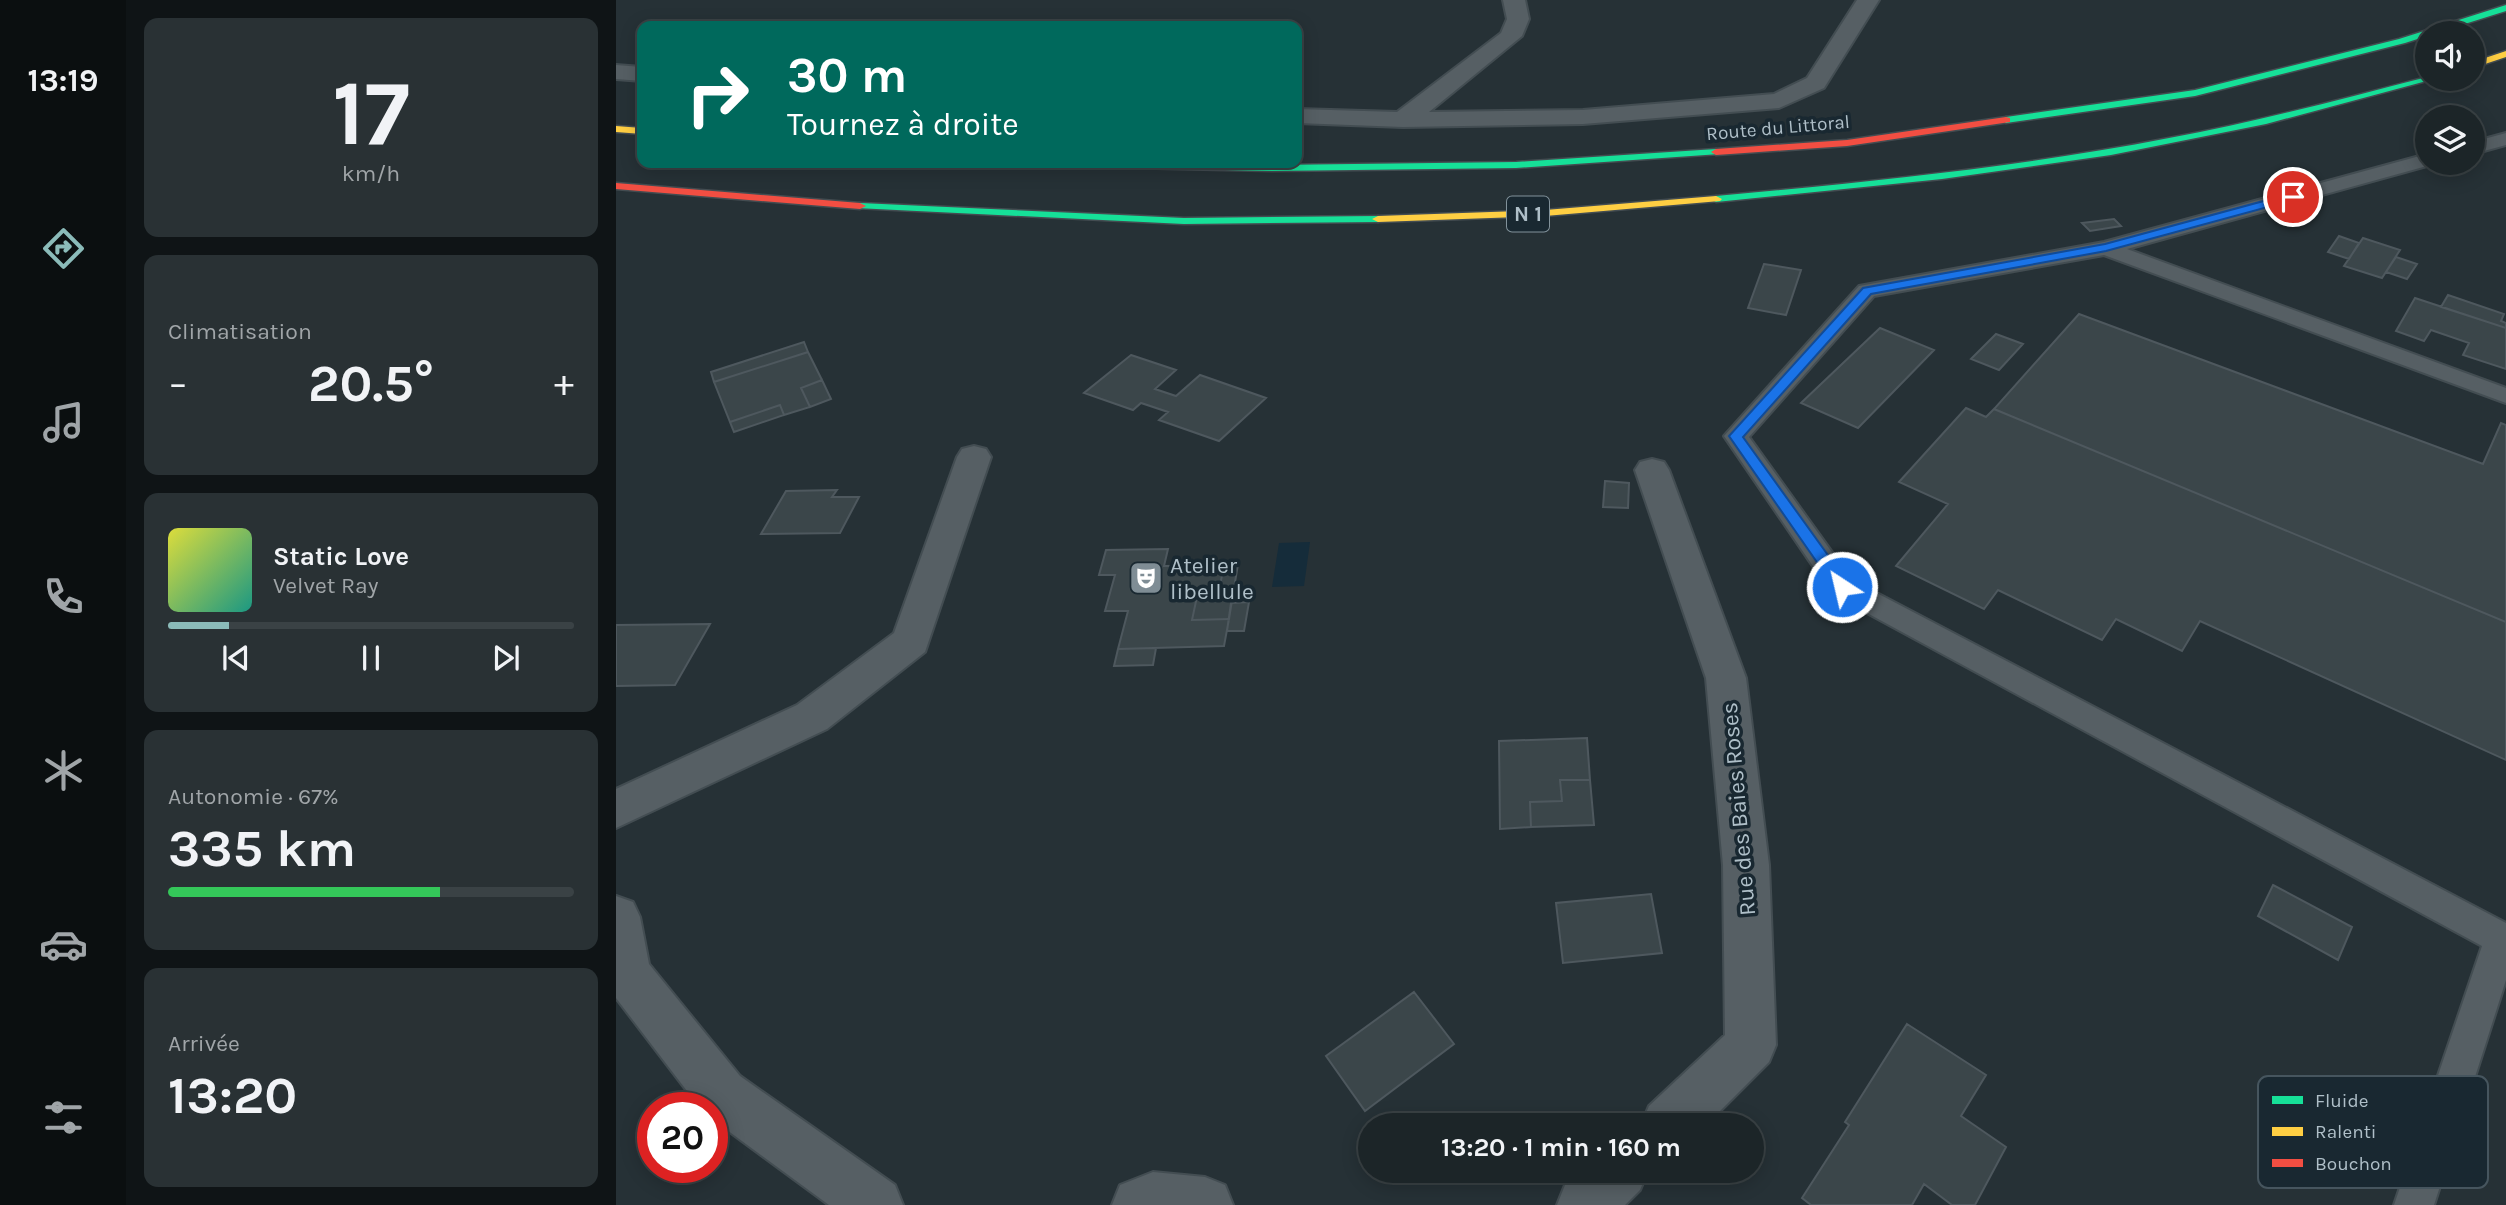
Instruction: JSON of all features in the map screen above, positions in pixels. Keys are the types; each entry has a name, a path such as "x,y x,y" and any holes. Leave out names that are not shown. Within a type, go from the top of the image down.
{"highway":[{"name":"Route du Littoral","path":"1302,168 1516,165 1847,143 2194,93 2389,45 2506,8"},
{"path":"2485,61 2506,54"},
{"name":"N 1","path":"616,186 871,207 1184,221 1362,220 1545,213 1870,186 2166,142 2309,111 2415,83"},
{"path":"616,129 637,131"}],"street":[{"path":"1403,120 1511,36 1518,19 1514,0"},
{"path":"1302,116 1403,120 1583,117 1779,101 1816,83 1868,0"},
{"path":"616,72 637,74"},
{"path":"616,809 813,717 911,641 974,457"},
{"name":"Rue des Baies Roses","path":"1652,470 1726,678 1746,865 1751,1045 1680,1113"},
{"path":"616,917 626,974 722,1094 875,1205"},
{"path":"1586,1205 1609,1183"},
{"path":"1140,1205 1153,1200 1205,1205"}],"lane":[{"path":"2485,145 2506,139"},
{"path":"2415,163 2106,247 1867,291 1736,436 1842,587 2504,940 2458,1076"},
{"path":"2106,247 2506,397"},
{"path":"2414,1205 2420,1188"}],"water":[{"path":"1310,542 1304,586 1272,587 1279,543"}],"building":[{"path":"2114,219 2121,226 2090,231 2082,223"},
{"path":"2339,236 2359,243 2349,259 2328,252"},
{"path":"2363,238 2400,250 2382,278 2344,266"},
{"path":"2396,257 2417,264 2407,279 2386,272"},
{"path":"1764,264 1801,270 1786,315 1748,308"},
{"path":"2448,295 2504,314 2501,321 2506,323 2506,328 2441,307"},
{"path":"2415,298 2506,328 2506,369 2463,355 2469,343 2431,330 2424,341 2396,331"},
{"path":"2079,314 2483,464 2501,423 2506,425 2506,622 1994,409"},
{"path":"1880,328 1934,350 1858,428 1801,403"},
{"path":"1996,334 2023,344 1999,370 1971,359"},
{"path":"804,342 808,352 714,382 711,372"},
{"path":"808,352 822,380 801,388 810,407 784,415 780,405 730,422 714,382"},
{"path":"1131,355 1176,370 1155,389 1176,396 1200,375 1266,398 1219,441 1159,420 1168,412 1141,403 1133,410 1084,393"},
{"path":"822,380 831,399 810,407 801,388"},
{"path":"780,405 784,415 734,432 730,422"},
{"path":"1966,408 1986,417 1994,409 2506,622 2506,760 2200,621 2182,651 2116,619 2102,640 1998,590 1984,609 1896,566 1948,504 1899,482"},
{"path":"1605,481 1629,483 1628,508 1603,507"},
{"path":"837,490 832,497 859,497 840,533 761,534 786,491"},
{"path":"1168,549 1164,566 1224,565 1219,591 1198,592 1192,620 1229,619 1224,646 1118,649 1128,611 1105,611 1115,575 1099,575 1106,550"},
{"path":"1238,564 1229,619 1192,620 1198,592 1219,591 1224,565"},
{"path":"1249,602 1244,631 1227,631 1231,603"},
{"path":"710,624 675,685 616,686 616,625"},
{"path":"1156,648 1153,665 1114,666 1118,649"},
{"path":"1587,738 1590,780 1560,780 1562,801 1530,802 1531,827 1500,829 1499,741"},
{"path":"1560,780 1590,780 1594,825 1531,827 1530,802 1562,801"},
{"path":"2273,885 2352,927 2338,960 2258,916"},
{"path":"1651,894 1662,953 1563,963 1556,903"},
{"path":"1414,992 1454,1044 1365,1111 1326,1056"},
{"path":"1907,1024 1986,1075 1961,1116 2006,1147 1975,1205 1952,1205 1924,1184 1912,1205 1811,1205 1802,1198 1849,1125 1845,1122"}],"traffic: fast":[{"path":"2006,120 2195,93 2402,41 2506,8"},
{"path":"1716,199 1942,176 2111,152 2233,128 2415,83"},
{"path":"1302,168 1516,165 1716,152"},
{"path":"860,206 1184,221 1378,219"}],"traffic: slow":[{"path":"2485,61 2506,54"},
{"path":"616,129 637,131"},
{"path":"1378,219 1545,213 1716,199"}],"traffic: jam":[{"path":"1716,152 1847,143 2006,120"},
{"path":"616,186 860,206"}],"place":[{"name":"Atelier libellule","path":"1146,578"}],"route":[{"path":"1842,587 1736,436 1867,291 2106,247 2293,197"}]}
